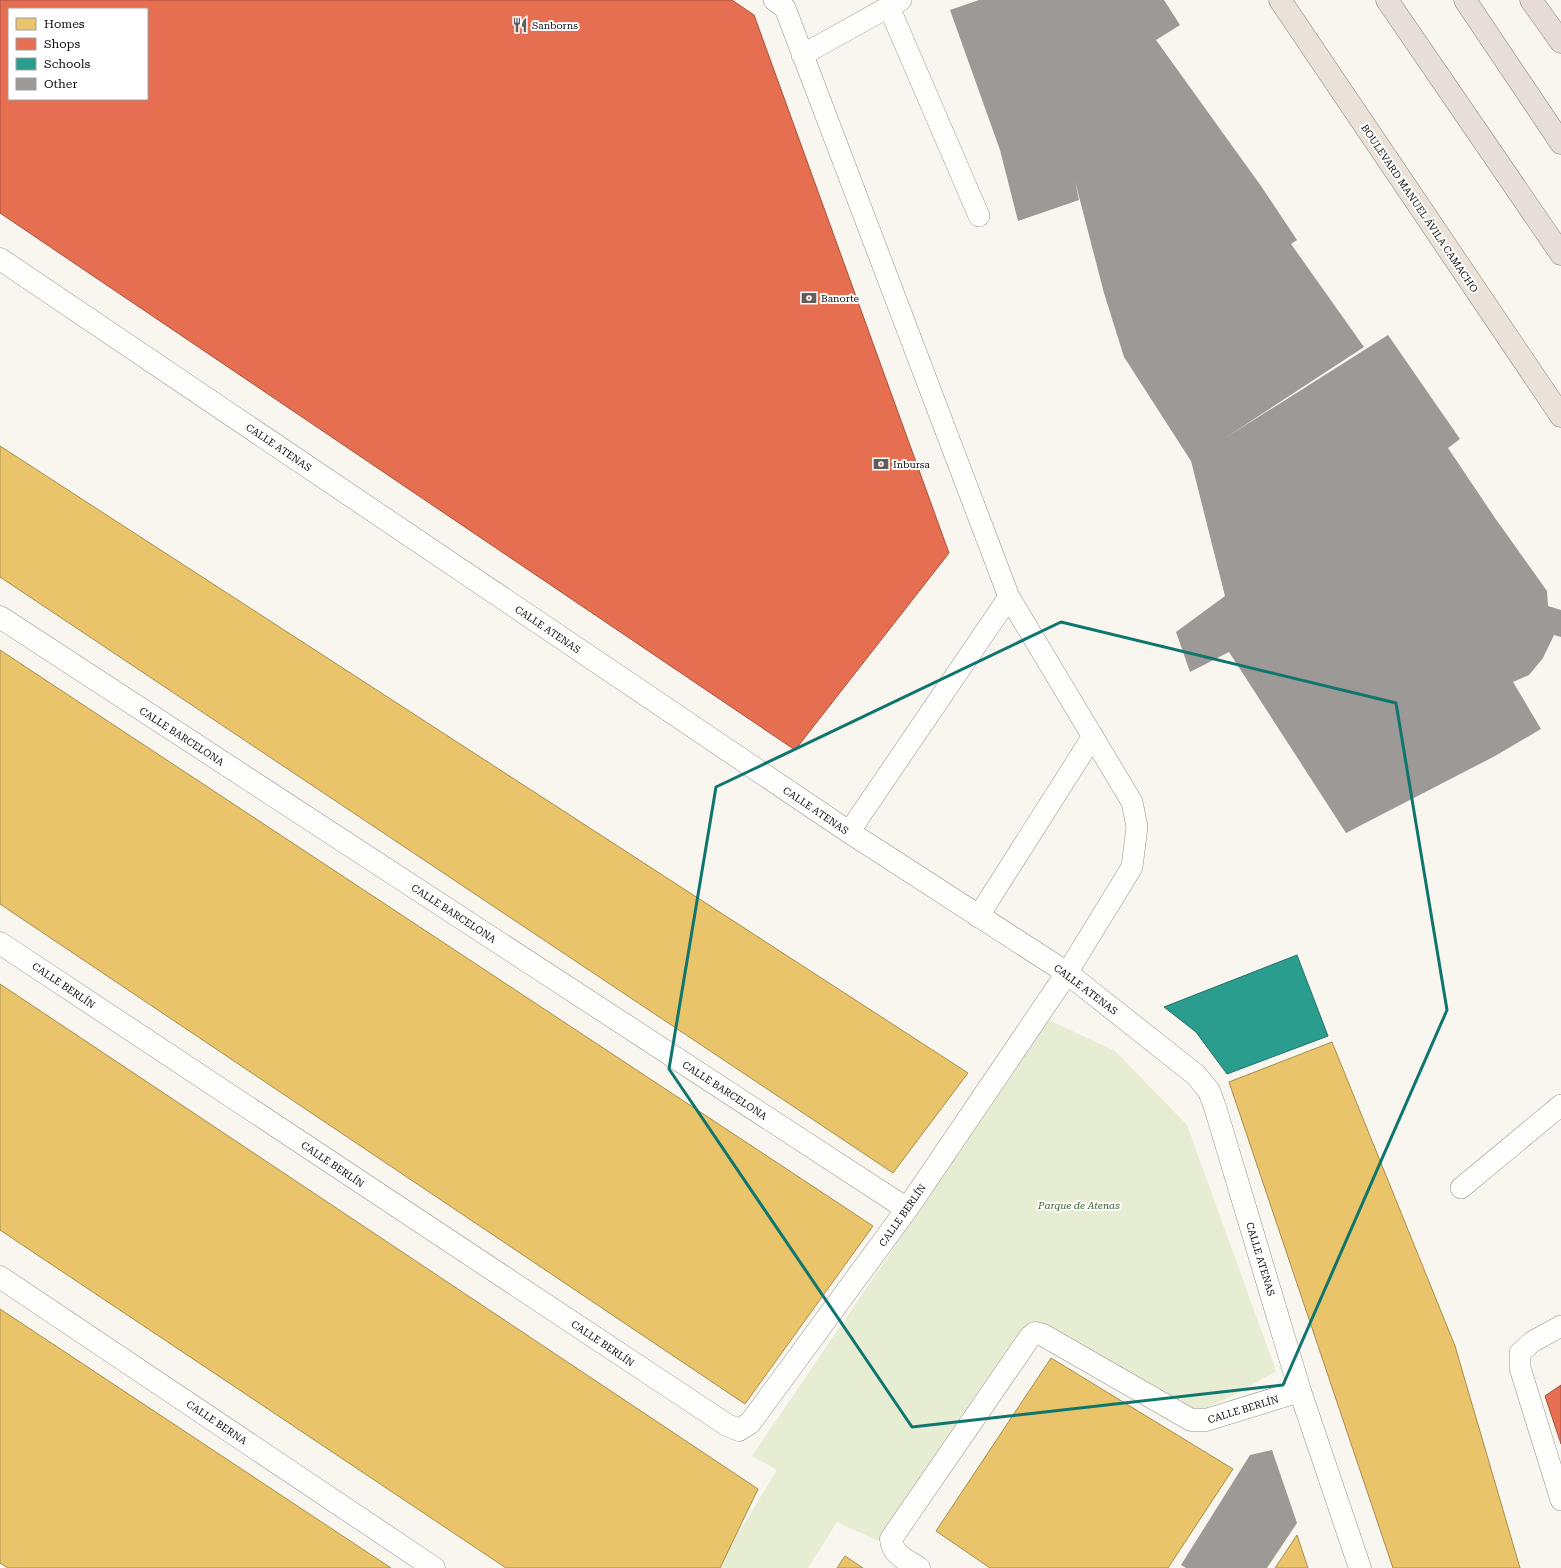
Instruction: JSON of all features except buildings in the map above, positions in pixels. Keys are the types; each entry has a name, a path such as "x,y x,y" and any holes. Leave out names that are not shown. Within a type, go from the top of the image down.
{"highway":[{"path":"1387,0 1561,254"},
{"path":"1465,0 1561,143"},
{"path":"1531,0 1561,42"}],"main road":[{"name":"BOULEVARD MANUEL ÁVILA CAMACHO","path":"1280,0 1561,416"}],"street":[{"name":"CALLE ATENAS","path":"0,259 849,832 978,917 1067,973 1196,1075 1209,1091 1215,1107 1300,1391 1360,1568"},
{"name":"CALLE BARCELONA","path":"0,617 907,1209"},
{"name":"CALLE BERLÍN","path":"0,943 727,1425 739,1430 750,1423 907,1209 1067,973"},
{"name":"CALLE BERNA","path":"0,1277 434,1568"},
{"name":"CALLE BERLÍN","path":"919,1568 897,1554 892,1547 892,1539 1030,1338 1035,1333 1043,1335 1191,1420 1206,1420 1300,1391"}],"lane":[{"path":"785,3 802,55 1009,598 1132,802 1137,827 1132,867 1067,973"},
{"path":"802,55 895,4 979,216"},
{"path":"849,832 1009,598"},
{"path":"978,917 1093,736"},
{"path":"1461,1188 1561,1105"},
{"path":"1561,1326 1532,1342 1520,1353 1520,1368 1561,1500"}],"highlighted area":[{"path":"1061,622 1396,703 1447,1010 1283,1385 912,1427 669,1069 716,787"}],"green space":[{"name":"Parque de Atenas","path":"1049,1020 1115,1051 1187,1125 1276,1371 1234,1395 1194,1413 1028,1323 881,1542 837,1522 808,1568 717,1568 777,1470 752,1456"}],"place":[{"name":"Sanborns","path":"520,25"},
{"name":"Banorte","path":"809,298"},
{"name":"Inbursa","path":"881,464"}]}
